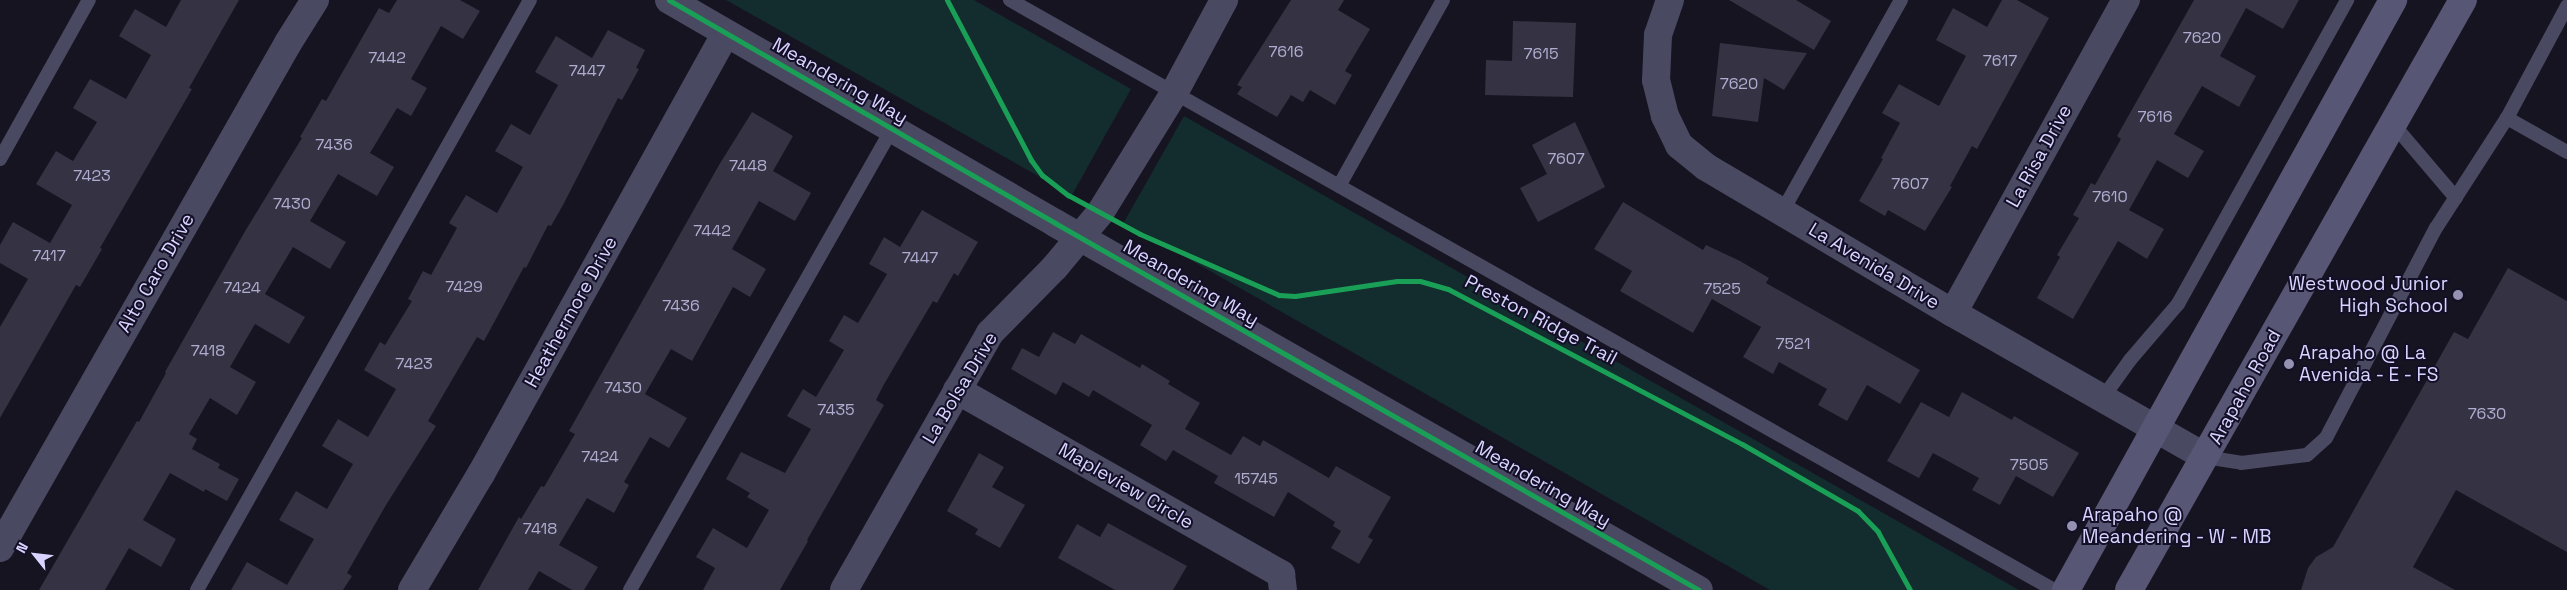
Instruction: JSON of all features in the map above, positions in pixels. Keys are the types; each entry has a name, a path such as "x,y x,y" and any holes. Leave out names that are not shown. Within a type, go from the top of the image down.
{"main road":[{"path":"2066,590 2393,0"},
{"name":"Arapaho Road","path":"2129,590 2463,0"}],"street":[{"name":"Alto Caro Drive","path":"0,548 288,43 315,0"},
{"name":"Meandering Way","path":"669,0 1080,238 1699,590"},
{"name":"La Bolsa Drive","path":"844,590 990,333 1055,268 1100,213 1174,93 1224,0"},
{"name":"La Avenida Drive","path":"1670,0 1658,35 1656,80 1665,116 1679,145 1706,167 1953,313 2205,457"},
{"name":"La Risa Drive","path":"1953,313 2126,0"},
{"name":"Heathermore Drive","path":"412,590 481,474 726,33"},
{"name":"Mapleview Circle","path":"957,390 1281,574 1283,590"}],"lane":[{"path":"0,159 88,0"},
{"path":"197,590 530,0"},
{"path":"1010,0 2054,590"},
{"path":"1339,186 1444,0"},
{"path":"1782,212 1901,0"},
{"path":"2102,399 2130,360 2178,304 2347,0"},
{"path":"2205,457 2241,463 2307,455 2326,438 2436,228 2507,118 2567,6"},
{"path":"2507,118 2567,152"},
{"path":"2393,124 2456,198"},
{"path":"630,590 892,129"}],"green space":[{"path":"726,0 974,0 1131,89 1072,195"},
{"path":"1184,116 2019,590 1770,590 1124,222"}],"building":[{"path":"181,0 239,0 189,88 192,89 100,248 102,249 80,287 76,285 0,418 0,327 28,279 0,263 0,245 13,222 50,243 72,205 36,184 56,151 73,161 97,122 73,108 90,79 126,99 151,55 119,36 135,9 166,27"},
{"path":"397,0 460,0 480,11 463,39 441,26 411,79 427,88 411,116 397,108 370,153 394,167 377,196 338,174 310,221 346,242 330,269 293,247 265,294 305,317 289,344 255,324 230,367 256,382 237,415 210,398 189,434 197,439 192,449 220,464 218,468 239,479 227,501 205,489 204,492 170,473 143,520 176,539 161,567 129,548 105,590 39,590 137,421 139,422 165,372 244,233 302,138 300,137 322,99 326,101 379,8 389,13"},
{"path":"1291,0 1344,0 1338,10 1370,29 1345,71 1352,75 1335,105 1310,90 1303,102 1291,95 1277,117 1237,94 1242,87 1237,85"},
{"path":"1729,0 1796,0 1831,21 1814,50"},
{"path":"2002,0 2017,0 2049,18 1977,149 1972,146 1950,186 1952,187 1925,231 1888,210 1885,216 1859,201 1883,159 1881,158 1900,123 1882,113 1899,84 1939,106 1966,56 1936,40 1953,8 1987,27"},
{"path":"2194,0 2299,0 2283,29 2246,8 2220,56 2256,76 2239,107 2202,86 2174,134 2204,151 2188,178 2157,160 2129,210 2164,229 2147,259 2118,241 2073,319 2037,298 2060,257 2057,255 2079,218 2073,215 2091,183 2095,185 2121,139 2117,136"},
{"path":"1513,21 1576,23 1573,97 1485,95 1486,60 1512,61"},
{"path":"608,30 645,50 636,68 639,69 622,100 618,98 563,205 551,226 548,225 526,268 524,267 484,341 477,337 428,421 436,426 386,505 347,573 352,576 343,590 231,590 247,562 287,585 314,539 279,520 296,491 327,509 353,464 322,446 338,419 368,437 396,389 364,370 380,342 385,345 412,301 408,299 423,271 431,275 457,228 449,223 466,195 497,213 523,167 495,151 511,124 530,135 558,85 535,72 556,36 592,58"},
{"path":"1720,43 1807,53 1784,90 1764,78 1758,122 1712,116"},
{"path":"752,112 793,136 773,171 811,193 795,221 759,201 732,249 766,269 750,297 733,287 692,361 671,349 645,394 687,418 669,448 650,437 624,482 629,485 614,513 587,498 559,545 598,567 584,590 572,590 539,571 528,590 478,590 519,517 521,519 541,486 544,487 575,434 569,431 719,165"},
{"path":"1575,122 1605,187 1538,222 1520,188 1547,174 1532,145"},
{"path":"1623,202 1703,250 1706,245 1740,261 1769,278 1766,283 1920,370 1900,404 1867,385 1847,421 1818,405 1827,389 1779,362 1773,374 1743,357 1761,327 1712,299 1693,333 1620,291 1632,271 1594,249"},
{"path":"922,210 978,242 958,276 954,273 937,303 933,301 883,386 876,400 884,405 780,590 703,590 715,568 696,557 713,528 747,548 769,510 747,497 750,493 726,479 741,452 785,473 811,429 787,416 803,389 816,397 844,350 829,341 844,315 858,323 887,274 869,264 884,237 900,247"},
{"path":"2508,268 2567,301 2567,552 2456,490 2413,567 2455,590 2301,590 2308,568 2316,557 2333,547 2454,332 2468,339"},
{"path":"1053,332 1075,344 1081,334 1140,368 1142,364 1170,381 1168,384 1200,403 1185,429 1231,455 1243,436 1260,446 1263,440 1329,478 1336,466 1391,497 1368,537 1373,540 1359,564 1331,548 1341,531 1333,526 1335,522 1288,492 1274,517 1214,483 1218,476 1173,450 1166,461 1140,445 1152,425 1093,390 1089,397 1063,382 1056,395 1011,369 1022,348 1039,357"},
{"path":"1962,392 2012,420 2014,416 2079,453 2053,497 2016,476 2000,505 1972,490 1979,478 1933,453 1919,478 1887,461 1921,402 1949,417"},
{"path":"979,453 1004,467 992,487 1025,505 1000,548 975,534 978,529 947,511"},
{"path":"1108,523 1187,566 1173,590 1115,590 1058,558 1077,524 1100,537"}],"cycle path":[{"path":"669,0 1055,223 1699,590"},
{"name":"Preston Ridge Trail","path":"947,0 1031,160 1042,175 1068,195 1140,234 1279,295 1295,296 1397,281 1420,281 1448,289 1742,444 1858,511 1878,532 1910,590"}],"place":[{"name":"Westwood Junior High School","path":"2458,295"},
{"name":"Arapaho @ La Avenida - E - FS","path":"2289,364"},
{"name":"Arapaho @ Meandering - W - MB","path":"2072,526"}]}
